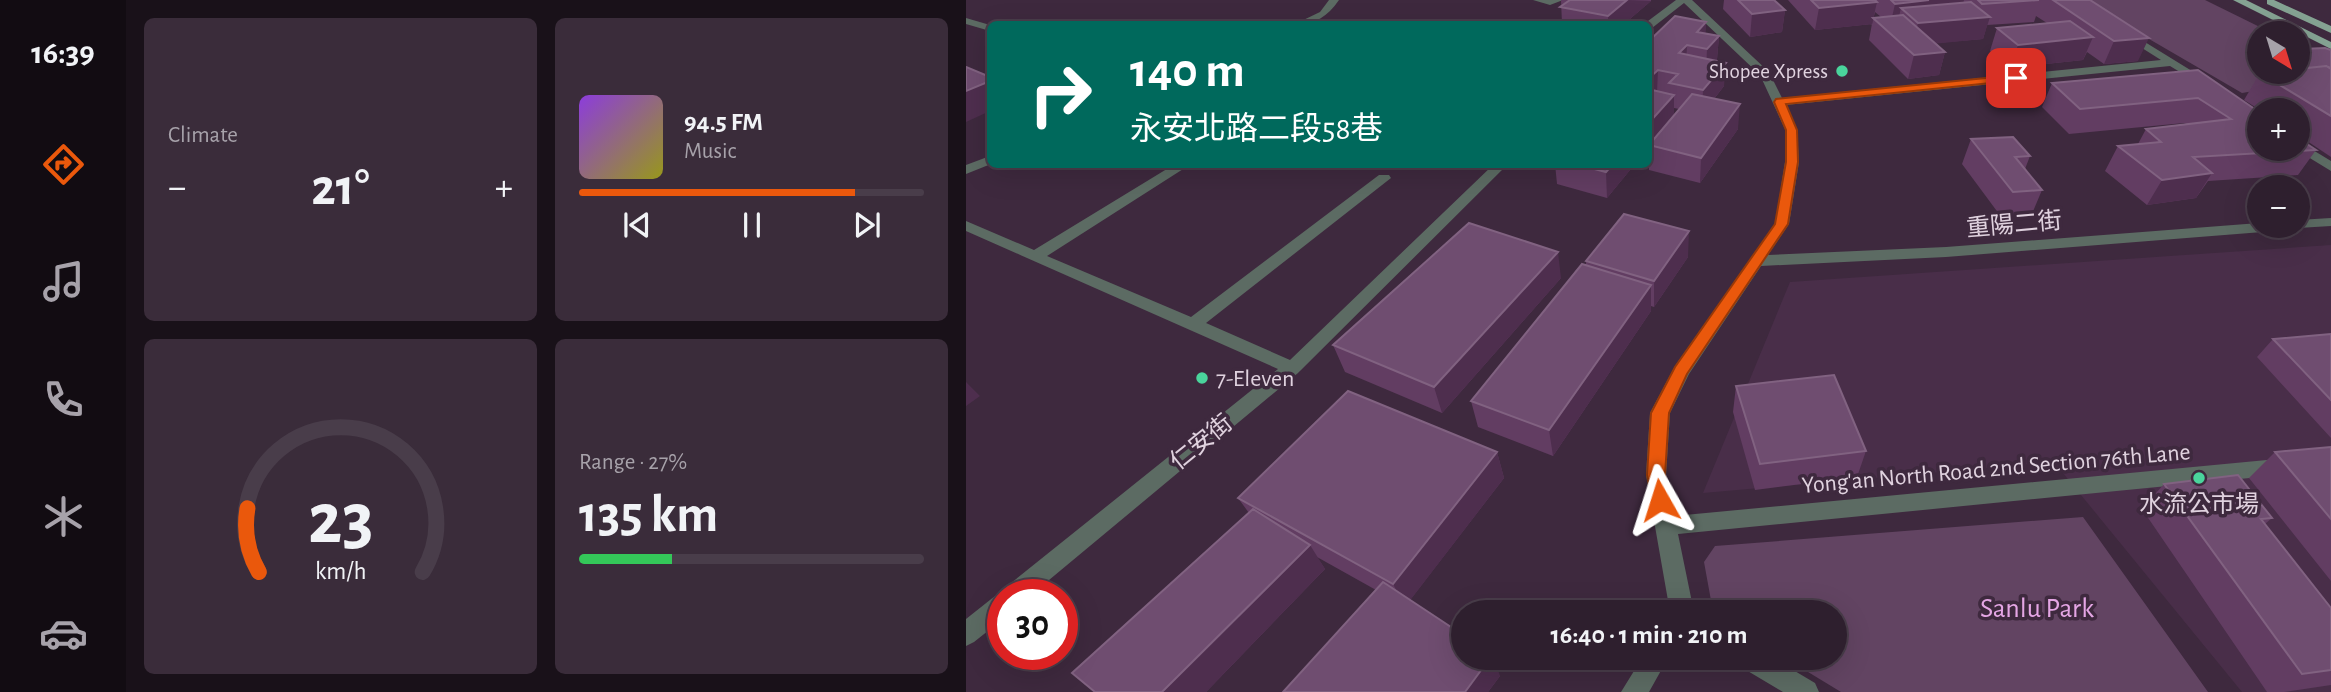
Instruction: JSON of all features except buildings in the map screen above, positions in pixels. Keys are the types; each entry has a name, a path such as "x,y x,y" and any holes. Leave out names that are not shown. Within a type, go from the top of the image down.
{"main road":[{"path":"2238,0 2331,46"},
{"path":"2265,0 2329,28"}],"street":[{"path":"1307,21 1324,14 1334,0"},
{"path":"1538,0 1558,0"},
{"path":"1652,23 1684,0 1765,74 1791,130 1792,162 1782,224 1681,371 1660,413 1656,475 1680,600"},
{"path":"966,22 987,27"},
{"path":"2116,27 2216,90"},
{"path":"1780,102 2173,62"},
{"path":"2310,153 2331,167"},
{"path":"966,170 987,161"},
{"path":"1034,257 1179,168"},
{"name":"仁安街","path":"1034,579 1292,368 1498,168"},
{"path":"1191,326 1384,178"},
{"path":"2310,223 2331,222"},
{"path":"966,226 1292,368"},
{"name":"重陽二街","path":"1756,261 1946,252 2247,228"},
{"name":"Yong'an North Road 2nd Section 76th Lane","path":"1666,526 2331,462"},
{"path":"966,634 987,617"},
{"path":"1634,692 1648,670"},
{"path":"1770,670 1806,692"}],"shaded area":[{"name":"水流公市場","path":"2331,245 2331,692 2242,692 2054,462 1703,493 1790,282"}],"green space":[{"path":"2082,0 2205,0 2248,21 2247,84 2295,84 2242,93"},
{"path":"2310,52 2331,63 2331,78 2310,82"},
{"name":"Sanlu Park","path":"2083,517 2208,692 1841,692 1805,670 1847,670 1847,600 1711,600 1704,562 1715,546"}],"place":[{"name":"Shopee Xpress","path":"1842,71"},
{"name":"7-Eleven","path":"1202,378"},
{"name":"水流公市場","path":"2199,478"}],"route":[{"path":"1660,500 1656,475 1660,413 1681,371 1782,224 1792,162 1791,130 1780,102 2016,78"}]}
